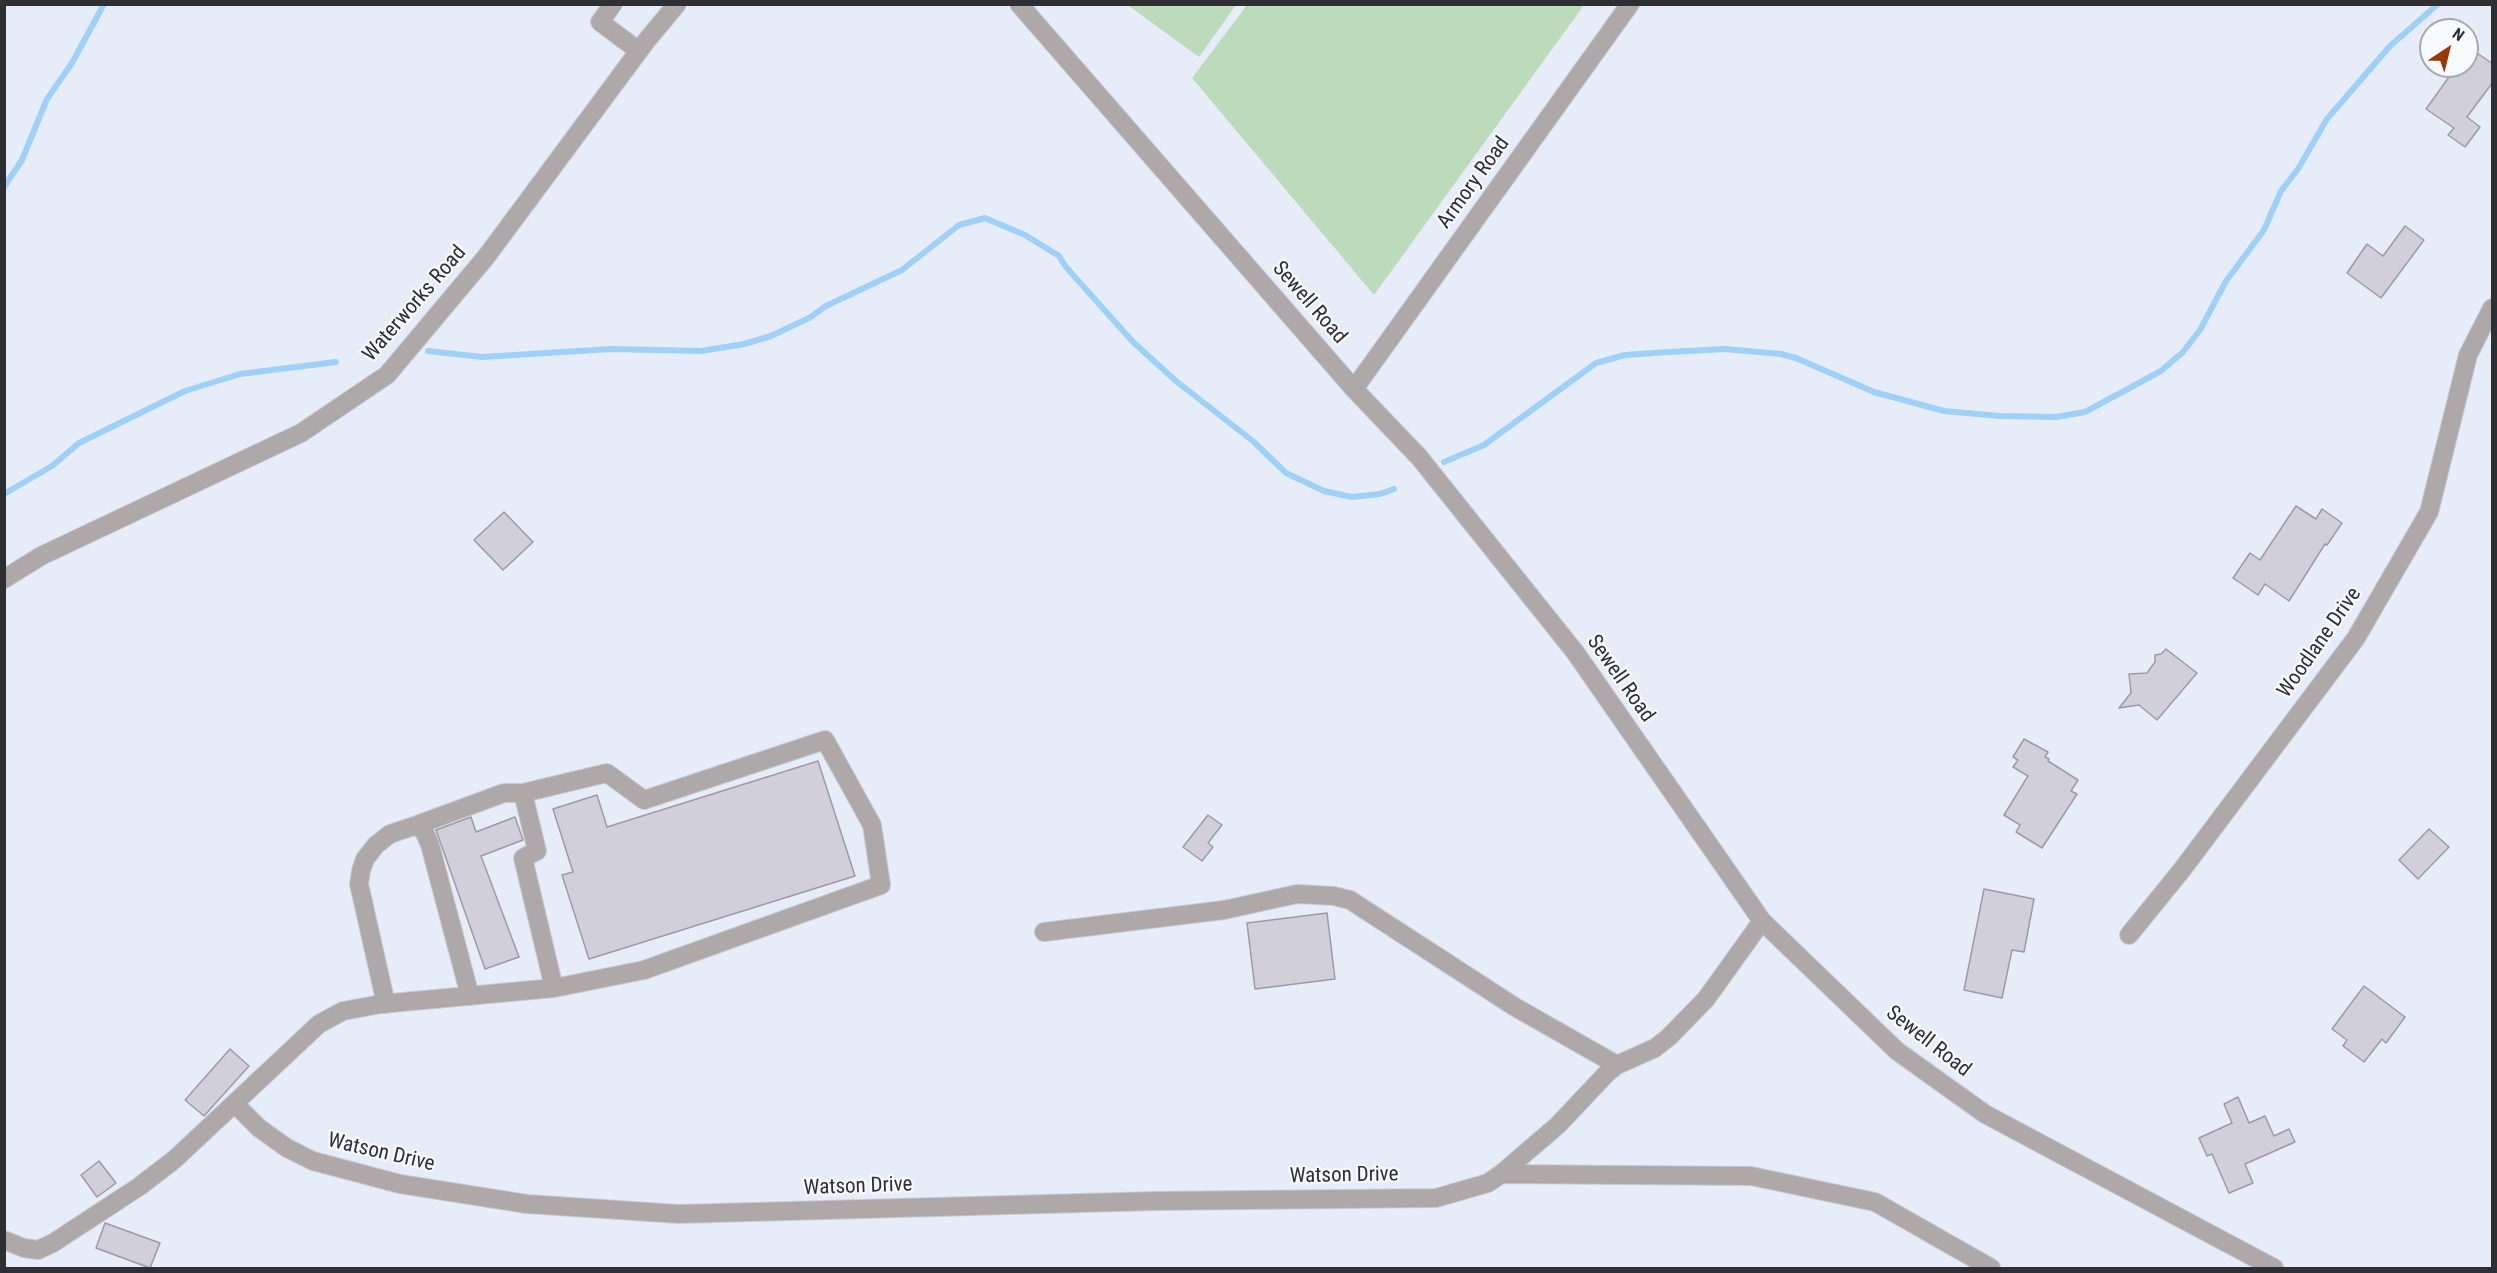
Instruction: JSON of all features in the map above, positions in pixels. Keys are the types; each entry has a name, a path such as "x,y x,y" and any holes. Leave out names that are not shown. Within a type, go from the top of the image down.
{"street":[{"path":"613,4 600,22 639,51"},
{"name":"Waterworks Road","path":"4,579 51,551 301,433 387,375 486,257 639,51 677,4"},
{"name":"Sewell Road","path":"1019,4 1354,389 1419,457 1575,652 1762,921 1897,1051 1984,1114 2274,1269"},
{"name":"Armory Road","path":"1354,389 1630,4"},
{"name":"Woodlane Drive","path":"2129,935 2181,871 2362,629 2428,512 2468,355 2493,308"},
{"path":"4,1240 24,1248 38,1250 53,1243 140,1186 175,1159 319,1024 354,1008 554,988 644,970 881,885 872,825 825,740 644,800 607,773 523,793 504,792 390,834 376,845 366,859 359,884 386,1004"},
{"path":"523,793 537,852 523,858 554,988"},
{"path":"417,825 425,833 430,845 470,996"},
{"path":"1044,932 1224,910 1297,894 1334,896 1350,900 1515,1007 1617,1065"},
{"path":"1501,1174 1558,1125 1617,1065 1655,1048 1693,1015 1762,921"},
{"name":"Watson Drive","path":"235,1104 259,1128 287,1148 328,1166 400,1184 528,1204 679,1214 1156,1201 1436,1198 1488,1183 1501,1174"},
{"path":"1501,1174 1751,1176 1875,1202 1991,1269"}],"green space":[{"path":"1126,4 1236,4 1236,5 1199,57"},
{"path":"1247,5 1584,5 1374,295 1192,78"}],"building":[{"path":"2479,54 2493,64 2493,82 2467,117 2480,127 2465,147 2448,135 2454,128 2426,109 2448,78 2479,78"},
{"path":"2405,226 2424,240 2381,298 2347,273 2367,244 2383,256"},
{"path":"2296,506 2316,519 2322,509 2342,523 2327,545 2325,544 2289,601 2265,584 2258,595 2233,578 2250,553 2260,560"},
{"path":"504,512 533,542 503,570 474,540"},
{"path":"2166,649 2197,673 2157,720 2139,705 2119,708 2131,693 2129,674 2147,673 2155,662 2155,655 2161,654"},
{"path":"2024,739 2048,752 2045,757 2049,759 2048,761 2078,780 2071,791 2077,794 2042,848 2016,832 2020,825 2004,815 2028,776 2013,767 2018,760 2013,757"},
{"path":"818,761 855,876 589,959 562,875 573,872 553,809 597,795 607,827"},
{"path":"1208,815 1222,825 1208,843 1213,847 1202,861 1183,847"},
{"path":"471,817 476,832 515,817 523,840 481,856 519,957 485,969 436,830"},
{"path":"2429,829 2449,847 2418,879 2399,860"},
{"path":"1984,889 2034,899 2024,952 2012,950 2002,998 1964,990"},
{"path":"1327,913 1335,979 1255,989 1247,923"},
{"path":"2364,986 2405,1017 2386,1043 2382,1039 2364,1062 2343,1046 2347,1040 2332,1029"},
{"path":"230,1049 249,1066 204,1116 185,1100"},
{"path":"2238,1097 2249,1123 2265,1116 2274,1136 2289,1129 2295,1142 2245,1164 2253,1183 2229,1193 2212,1154 2207,1156 2199,1138 2232,1123 2224,1104"},
{"path":"99,1161 116,1183 97,1197 81,1175"},
{"path":"105,1223 160,1243 150,1268 96,1248"}],"waterway":[{"path":"4,187 22,160 47,99 72,63 104,4"},
{"path":"1444,462 1484,445 1596,363 1625,355 1725,349 1781,354 1796,358 1874,392 1944,411 2000,416 2056,417 2085,412 2161,371 2183,352 2200,330 2226,281 2264,230 2281,191 2298,169 2327,119 2390,46 2438,4"},
{"path":"428,351 482,357 611,349 701,351 744,344 771,336 809,318 826,306 902,270 959,225 985,218 1025,235 1059,256 1066,267 1133,342 1176,381 1254,442 1286,473 1324,491 1352,497 1380,494 1394,489"},
{"path":"4,494 52,466 79,443 185,391 240,374 336,362"}]}
